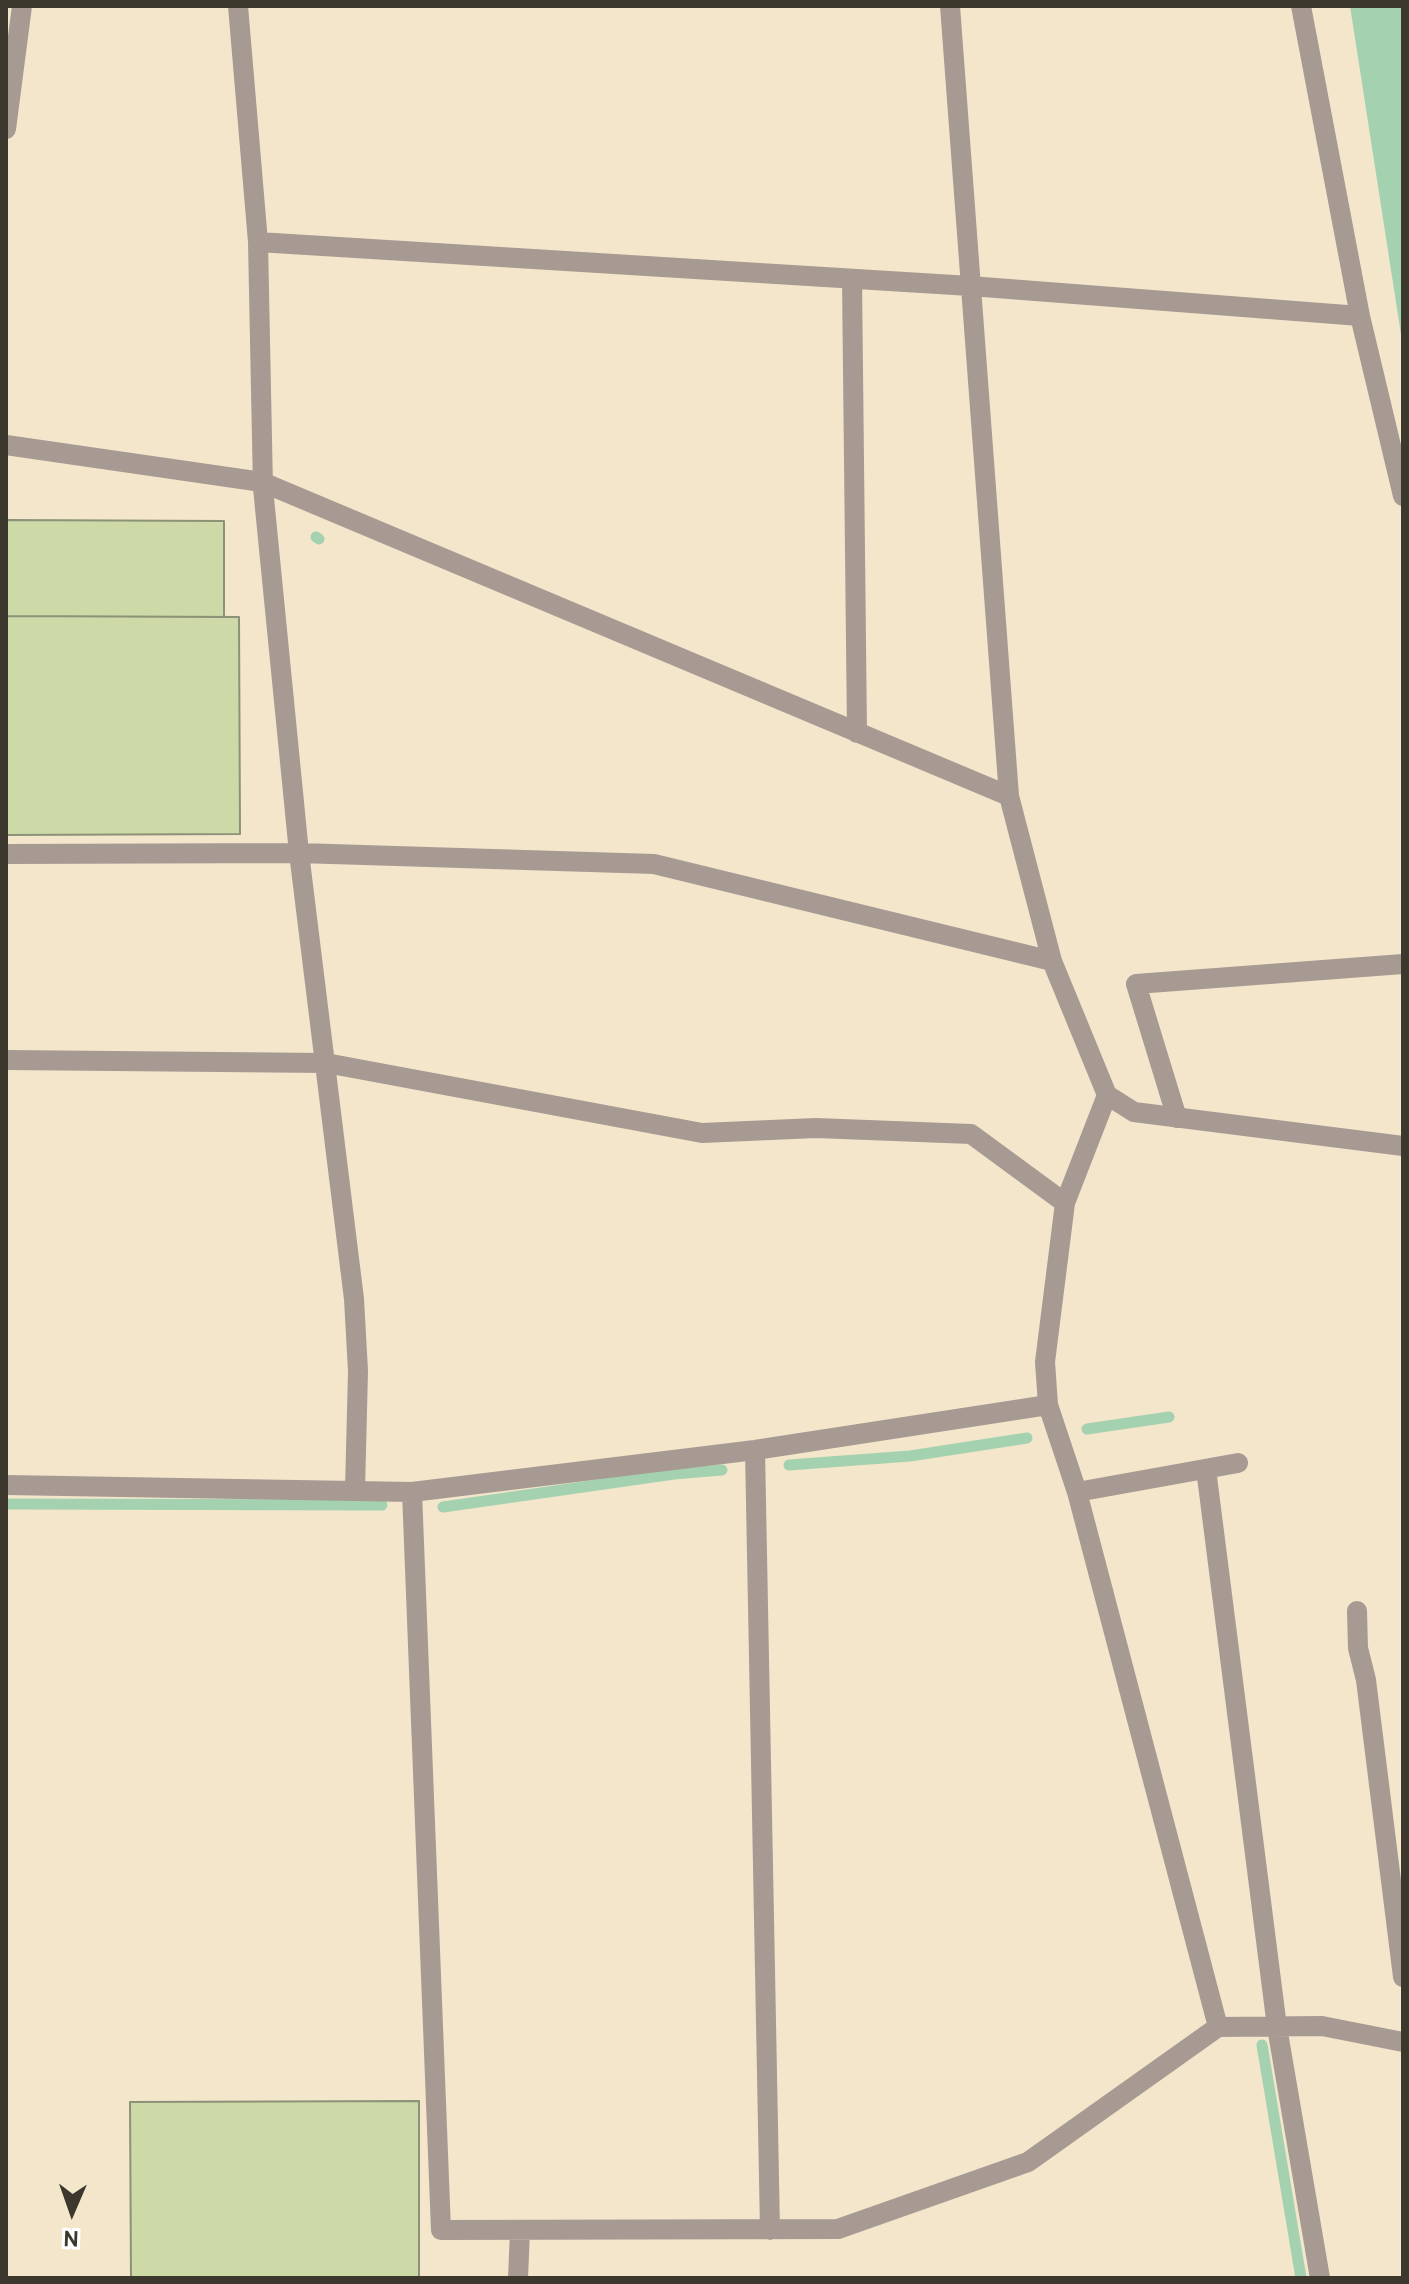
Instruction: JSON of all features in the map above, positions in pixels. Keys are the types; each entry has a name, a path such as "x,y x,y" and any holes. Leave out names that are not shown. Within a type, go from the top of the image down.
{"street":[{"path":"6,129 22,6"},
{"path":"238,6 258,242 262,482 299,853 354,1299 358,1371 355,1490"},
{"path":"950,6 1009,796 1052,961 1107,1095 1134,1112 1403,1146"},
{"path":"1301,6 1360,316 1403,496"},
{"path":"258,242 970,286 1360,316"},
{"path":"852,279 857,733"},
{"path":"6,445 262,482 1009,796"},
{"path":"6,854 299,853 654,864 838,906 1052,961"},
{"path":"1177,1118 1136,984 1403,964"},
{"path":"6,1060 326,1063 702,1133 816,1128 971,1134 1065,1203"},
{"path":"1107,1095 1065,1203 1045,1362 1048,1405 1077,1492 1218,2027"},
{"path":"6,1485 412,1492 755,1450 1048,1405"},
{"path":"755,1450 770,2230"},
{"path":"1077,1492 1238,1463"},
{"path":"1206,1469 1277,2027 1320,2278"},
{"path":"412,1492 441,2230 838,2229 1028,2162 1218,2027 1322,2026 1403,2042"},
{"path":"1357,1611 1358,1648 1366,1680 1403,1977"},
{"path":"518,2278 520,2231"}],"shaded area":[{"path":"1350,6 1403,6 1403,348 1402,341"}],"building":[{"path":"6,520 224,521 224,617 6,616"},
{"path":"6,616 239,617 240,834 6,835"},
{"path":"419,2101 419,2278 131,2278 130,2102"}],"waterway":[{"path":"1087,1429 1169,1417"},
{"path":"789,1465 910,1456 1027,1438"},
{"path":"443,1507 722,1470"},
{"path":"6,1504 382,1505"},
{"path":"1262,2045 1301,2278"}]}
